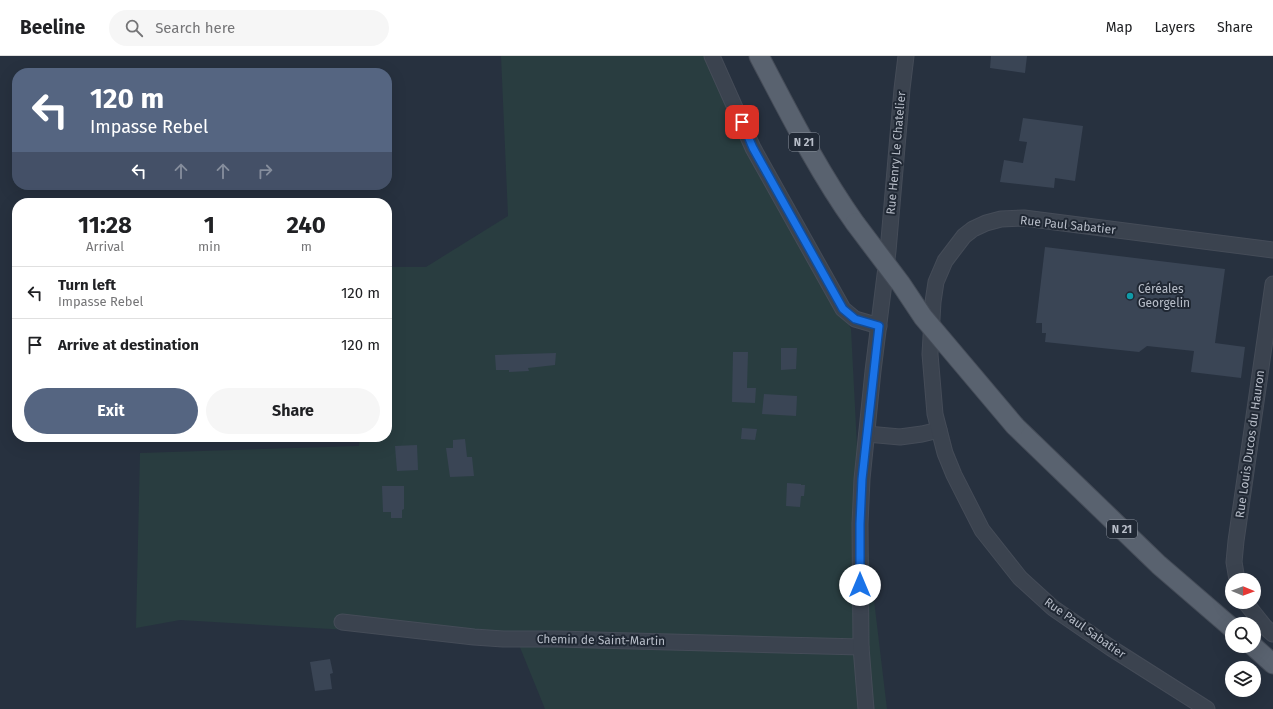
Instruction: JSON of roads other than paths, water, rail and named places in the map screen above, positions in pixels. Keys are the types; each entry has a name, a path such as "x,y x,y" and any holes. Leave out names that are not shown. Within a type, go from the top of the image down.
{"main road":[{"name":"N 21","path":"759,56 807,147 836,196 923,316 1015,426 1159,565 1225,622"},
{"path":"1261,653 1273,664"}],"street":[{"path":"712,56 753,148 843,309 855,319 879,326"},
{"name":"Rue Henry Le Chatelier","path":"866,709 861,646 860,524 862,479 873,371 888,251 906,56"},
{"name":"Rue Paul Sabatier","path":"1207,709 1111,648 1054,608 1020,578 982,530 954,475 945,453 939,430 933,394 930,354 934,295 936,282 945,261 964,236 973,229 986,223 1001,219 1024,218 1273,250"},
{"name":"Rue Louis Ducos du Hauron","path":"1236,573 1234,562 1236,540 1273,284"},
{"path":"867,434 900,437 939,430"},
{"path":"1251,609 1265,627 1273,634"},
{"name":"Chemin de Saint-Martin","path":"342,622 503,639 557,638 861,646"}],"place":[{"name":"Céréales Georgelin","path":"1130,296"}]}
